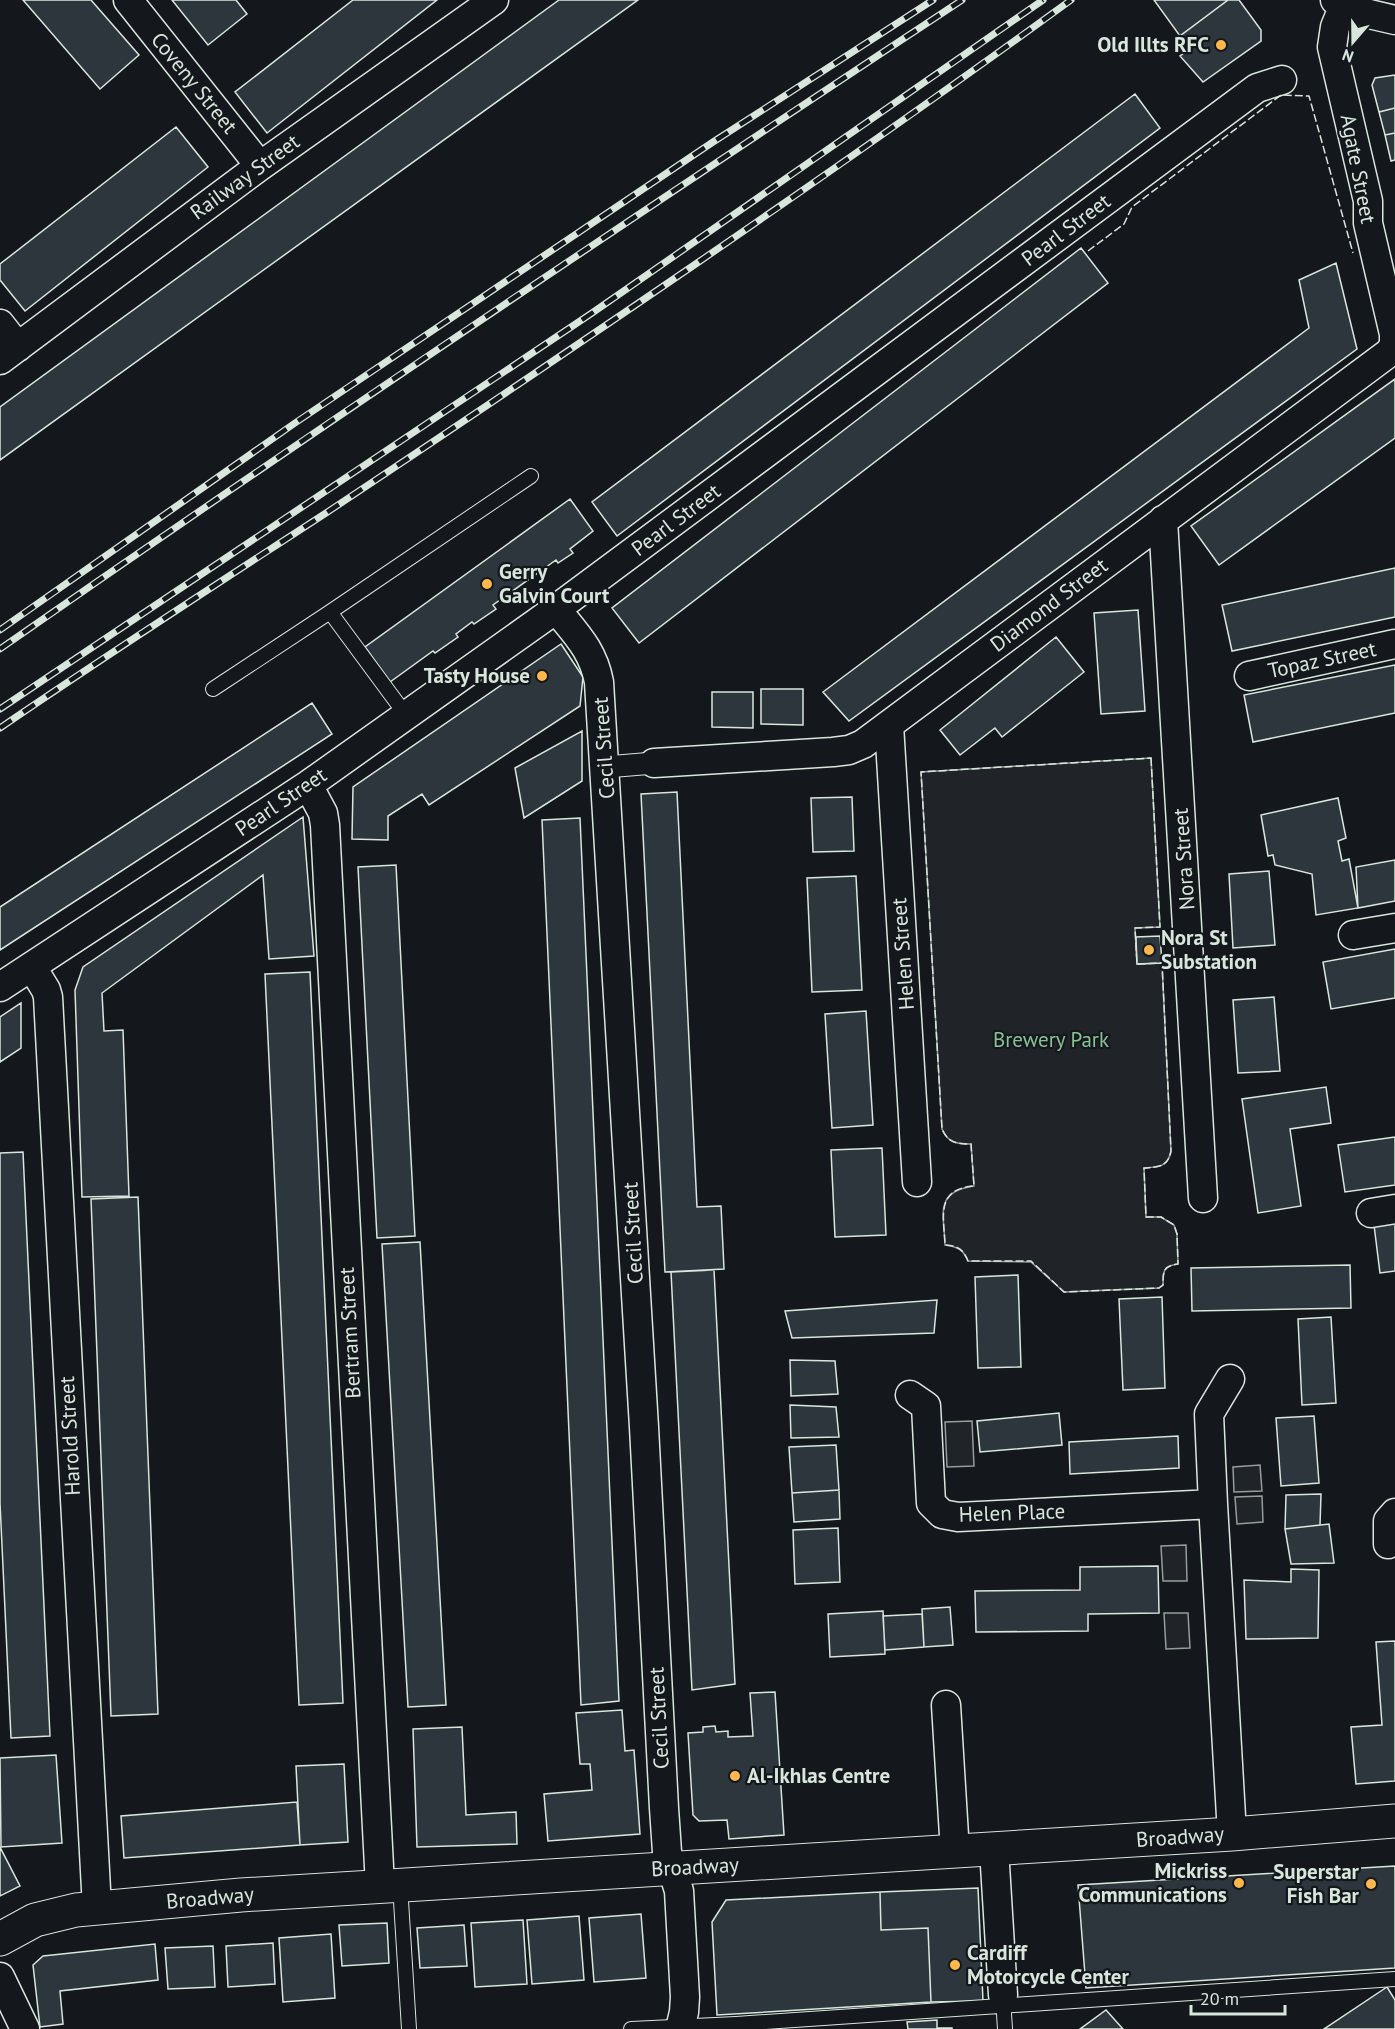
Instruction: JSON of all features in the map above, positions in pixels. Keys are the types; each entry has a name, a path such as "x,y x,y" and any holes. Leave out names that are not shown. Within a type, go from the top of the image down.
{"main road":[{"name":"Broadway","path":"0,1939 35,1920 69,1911 230,1896 955,1852 1395,1821"}],"street":[{"name":"Coveny Street","path":"128,0 260,165"},
{"name":"Railway Street","path":"9,353 260,165 494,0"},
{"path":"1339,3 1369,14 1395,20"},
{"name":"Agate Street","path":"1339,3 1332,47 1368,201 1368,223 1394,334"},
{"name":"Pearl Street","path":"0,987 308,785 556,609 1257,88 1282,80"},
{"path":"0,324 9,353"},
{"name":"Diamond Street","path":"654,763 849,750 863,744 1390,352 1394,344 1394,334"},
{"name":"Nora Street","path":"1163,520 1203,1198"},
{"name":"Cecil Street","path":"556,609 589,650 597,668 606,767 644,1415 664,1808 667,1852 679,1891 685,1997 680,2027"},
{"name":"Topaz Street","path":"1249,676 1395,644"},
{"name":"Helen Street","path":"889,725 917,1182"},
{"path":"606,767 654,763"},
{"name":"Bertram Street","path":"308,785 323,813 325,825 390,1885"},
{"path":"1353,935 1395,928"},
{"name":"Harold Street","path":"32,967 48,997 97,1908"},
{"path":"1230,1379 1209,1414 1232,1834"},
{"name":"Helen Place","path":"910,1395 926,1406 931,1503 942,1514 958,1517 1213,1504"},
{"path":"1388,1544 1388,1521 1395,1513"},
{"path":"946,1705 955,1852"},
{"path":"994,1849 1003,2001"},
{"path":"0,1977 25,2029"}],"lane":[{"path":"213,689 531,476"},
{"path":"330,612 406,715"},
{"path":"390,1885 409,2029"},
{"path":"631,2029 736,2024 1003,2001 1395,1979"},
{"path":"1003,2001 1005,2029"}],"green space":[{"name":"Brewery Park","path":"1151,758 1160,927 1135,928 1137,964 1162,963 1171,1151 1168,1160 1162,1165 1144,1168 1146,1217 1161,1217 1174,1225 1177,1234 1178,1264 1169,1266 1165,1270 1163,1285 1159,1288 1064,1292 1031,1262 968,1261 960,1249 945,1245 943,1214 947,1199 952,1193 974,1186 971,1144 954,1142 942,1129 921,772"},
{"path":"972,1421 974,1466 947,1467 945,1422"},
{"path":"1260,1465 1262,1491 1234,1492 1233,1467"},
{"path":"1262,1496 1263,1522 1237,1524 1235,1497"},
{"path":"1186,1545 1187,1581 1163,1581 1161,1546"},
{"path":"1164,1613 1188,1613 1190,1648 1166,1649"}],"building":[{"path":"23,0 91,0 139,55 100,89"},
{"path":"172,0 236,0 247,14 208,45"},
{"path":"353,0 437,0 267,133 235,92"},
{"path":"559,0 638,0 0,460 0,407"},
{"path":"1154,0 1228,0 1180,36"},
{"name":"Old Illts RFC","path":"1228,0 1239,0 1261,30 1261,41 1203,82 1180,56 1190,49 1180,36"},
{"path":"1395,75 1395,108 1379,112 1372,85 1375,78"},
{"path":"1135,94 1160,128 617,536 592,502"},
{"path":"1395,108 1395,133 1385,135 1379,112"},
{"path":"176,127 208,167 25,311 0,280 0,264"},
{"path":"1395,133 1395,160 1391,161 1385,135"},
{"path":"1081,248 1108,283 639,643 612,608"},
{"path":"1336,263 1357,349 849,721 823,692 1309,328 1299,280"},
{"path":"1395,379 1395,438 1219,565 1191,526"},
{"name":"Gerry Galvin Court","path":"570,499 593,531 570,549 573,553 558,563 556,560 493,605 496,609 456,634 458,637 435,653 433,651 390,682 365,647"},
{"path":"1395,568 1395,617 1232,651 1222,605"},
{"path":"1138,610 1145,711 1101,714 1094,613"},
{"path":"1056,637 1084,672 1002,737 995,728 960,755 940,730"},
{"path":"561,644 583,677 580,706 429,805 422,794 388,816 388,840 352,839 353,787"},
{"path":"1395,665 1395,713 1253,742 1244,695"},
{"path":"761,689 803,689 803,725 761,724"},
{"path":"712,692 753,692 753,728 712,727"},
{"path":"312,703 332,734 0,950 0,907"},
{"path":"582,731 582,781 524,818 515,768"},
{"path":"677,792 697,1207 721,1206 724,1269 665,1272 641,794"},
{"path":"852,797 854,851 813,852 811,798"},
{"path":"1338,798 1346,838 1338,841 1342,861 1349,859 1358,908 1316,915 1312,874 1275,865 1273,855 1268,856 1261,815"},
{"path":"303,817 314,956 269,959 263,875 102,993 104,1031 123,1030 129,1196 82,1197 75,990 83,967"},
{"path":"580,818 619,1701 581,1705 542,820"},
{"path":"1395,860 1395,901 1358,908 1356,867"},
{"path":"396,865 415,1236 377,1238 358,867"},
{"path":"1269,871 1275,945 1233,948 1229,874"},
{"path":"856,876 862,990 812,992 807,878"},
{"name":"Nora St Substation","path":"1160,936 1162,963 1137,964 1136,937"},
{"path":"1395,949 1395,998 1331,1009 1323,962"},
{"path":"310,972 343,1703 299,1705 265,974"},
{"path":"1274,997 1280,1071 1238,1073 1233,1000"},
{"path":"21,1003 21,1048 0,1062 0,1017"},
{"path":"866,1011 873,1125 832,1128 825,1014"},
{"path":"1326,1087 1331,1123 1290,1129 1301,1206 1258,1213 1242,1099"},
{"path":"1395,1137 1395,1185 1345,1192 1338,1145"},
{"path":"882,1148 886,1235 835,1237 831,1150"},
{"path":"23,1152 50,1736 11,1738 0,1503 0,1153"},
{"path":"138,1197 158,1714 111,1716 91,1199"},
{"path":"1395,1223 1395,1271 1380,1273 1374,1225"},
{"path":"420,1242 446,1705 408,1707 382,1244"},
{"path":"1350,1265 1351,1308 1192,1311 1191,1268"},
{"path":"714,1270 735,1684 692,1690 671,1272"},
{"path":"1018,1275 1021,1367 978,1368 975,1277"},
{"path":"1162,1297 1165,1388 1123,1390 1119,1299"},
{"path":"937,1300 934,1333 792,1338 785,1311"},
{"path":"1331,1317 1336,1403 1302,1405 1298,1319"},
{"path":"790,1360 835,1361 838,1394 791,1396"},
{"path":"790,1405 836,1407 839,1437 791,1438"},
{"path":"1059,1413 1062,1445 980,1452 977,1421"},
{"path":"1314,1416 1319,1483 1281,1486 1276,1418"},
{"path":"1178,1436 1179,1468 1070,1474 1069,1442"},
{"path":"836,1445 839,1490 792,1493 789,1447"},
{"path":"839,1490 840,1519 794,1522 792,1493"},
{"path":"1321,1494 1320,1525 1285,1529 1286,1495"},
{"path":"1329,1524 1334,1563 1291,1564 1285,1529"},
{"path":"838,1528 840,1582 795,1584 793,1530"},
{"path":"1158,1566 1159,1613 1088,1614 1088,1631 976,1632 975,1591 1080,1590 1080,1567"},
{"path":"1291,1569 1319,1570 1318,1638 1246,1639 1244,1580 1291,1582"},
{"path":"950,1607 953,1645 924,1647 922,1609"},
{"path":"883,1611 885,1654 830,1657 828,1614"},
{"path":"922,1614 924,1647 885,1650 883,1616"},
{"path":"1395,1641 1395,1781 1356,1784 1351,1727 1382,1725 1376,1642"},
{"name":"Al-Ikhlas Centre","path":"775,1692 784,1835 729,1839 727,1820 699,1821 693,1815 688,1733 703,1732 703,1727 715,1726 716,1732 728,1731 728,1737 753,1736 750,1693"},
{"path":"622,1710 625,1751 634,1750 640,1834 548,1841 544,1794 592,1790 590,1764 580,1764 576,1713"},
{"path":"462,1727 466,1815 516,1812 517,1844 417,1847 413,1729"},
{"path":"56,1755 62,1843 1,1847 0,1758"},
{"path":"344,1764 348,1842 300,1845 296,1766"},
{"path":"297,1802 300,1845 124,1858 121,1816"},
{"path":"0,1847 20,1886 0,1896"},
{"path":"1395,1866 1395,1968 1086,1988 1078,1885"},
{"name":"Cardiff Motorcycle Center","path":"978,1888 983,2001 931,2002 928,1928 881,1930 880,1892"},
{"path":"880,1892 881,1930 928,1928 931,2002 717,2015 712,1922 726,1900"},
{"path":"641,1914 646,1978 594,1982 589,1918"},
{"path":"579,1916 584,1980 532,1984 527,1920"},
{"path":"523,1920 527,1984 475,1987 471,1923"},
{"path":"387,1923 389,1963 342,1966 339,1925"},
{"path":"464,1925 467,1966 420,1968 417,1928"},
{"path":"331,1934 335,1998 283,2002 279,1938"},
{"path":"273,1943 275,1984 228,1987 226,1946"},
{"path":"155,1944 158,1980 60,1991 63,2024 40,2027 33,1965 43,1956"},
{"path":"213,1946 215,1987 168,1989 165,1948"},
{"path":"1387,1987 1395,2000 1395,2029 1324,2029"},
{"path":"1106,2010 1123,2029 1080,2029"},
{"path":"937,2020 937,2028 952,2029 908,2029 907,2022"}],"railway":[{"path":"0,630 295,423 713,142 933,0"},
{"path":"0,649 479,322 962,0"},
{"path":"0,709 592,313 1043,0"},
{"path":"0,728 608,324 887,131 1071,0"}],"fence":[{"path":"1088,251 1124,224 1132,207 1281,95 1309,96 1353,253"},
{"path":"1151,758 1160,927 1135,928 1137,964 1162,963 1171,1151 1168,1160 1162,1165 1144,1168 1146,1217 1161,1217 1174,1225 1177,1234 1178,1264 1169,1266 1165,1270 1163,1285 1159,1288 1064,1292 1031,1261 968,1261 960,1249 945,1245 943,1215 947,1199 962,1188 974,1186 971,1144 954,1142 942,1129 921,772 1151,758"}],"place":[{"name":"Old Illts RFC","path":"1221,45"},
{"name":"Gerry Galvin Court","path":"487,584"},
{"name":"Tasty House","path":"542,676"},
{"name":"Nora St Substation","path":"1149,950"},
{"name":"Al-Ikhlas Centre","path":"735,1776"},
{"name":"Mickriss Communications","path":"1239,1883"},
{"name":"Superstar Fish Bar","path":"1371,1884"},
{"name":"Cardiff Motorcycle Center","path":"955,1965"}]}
